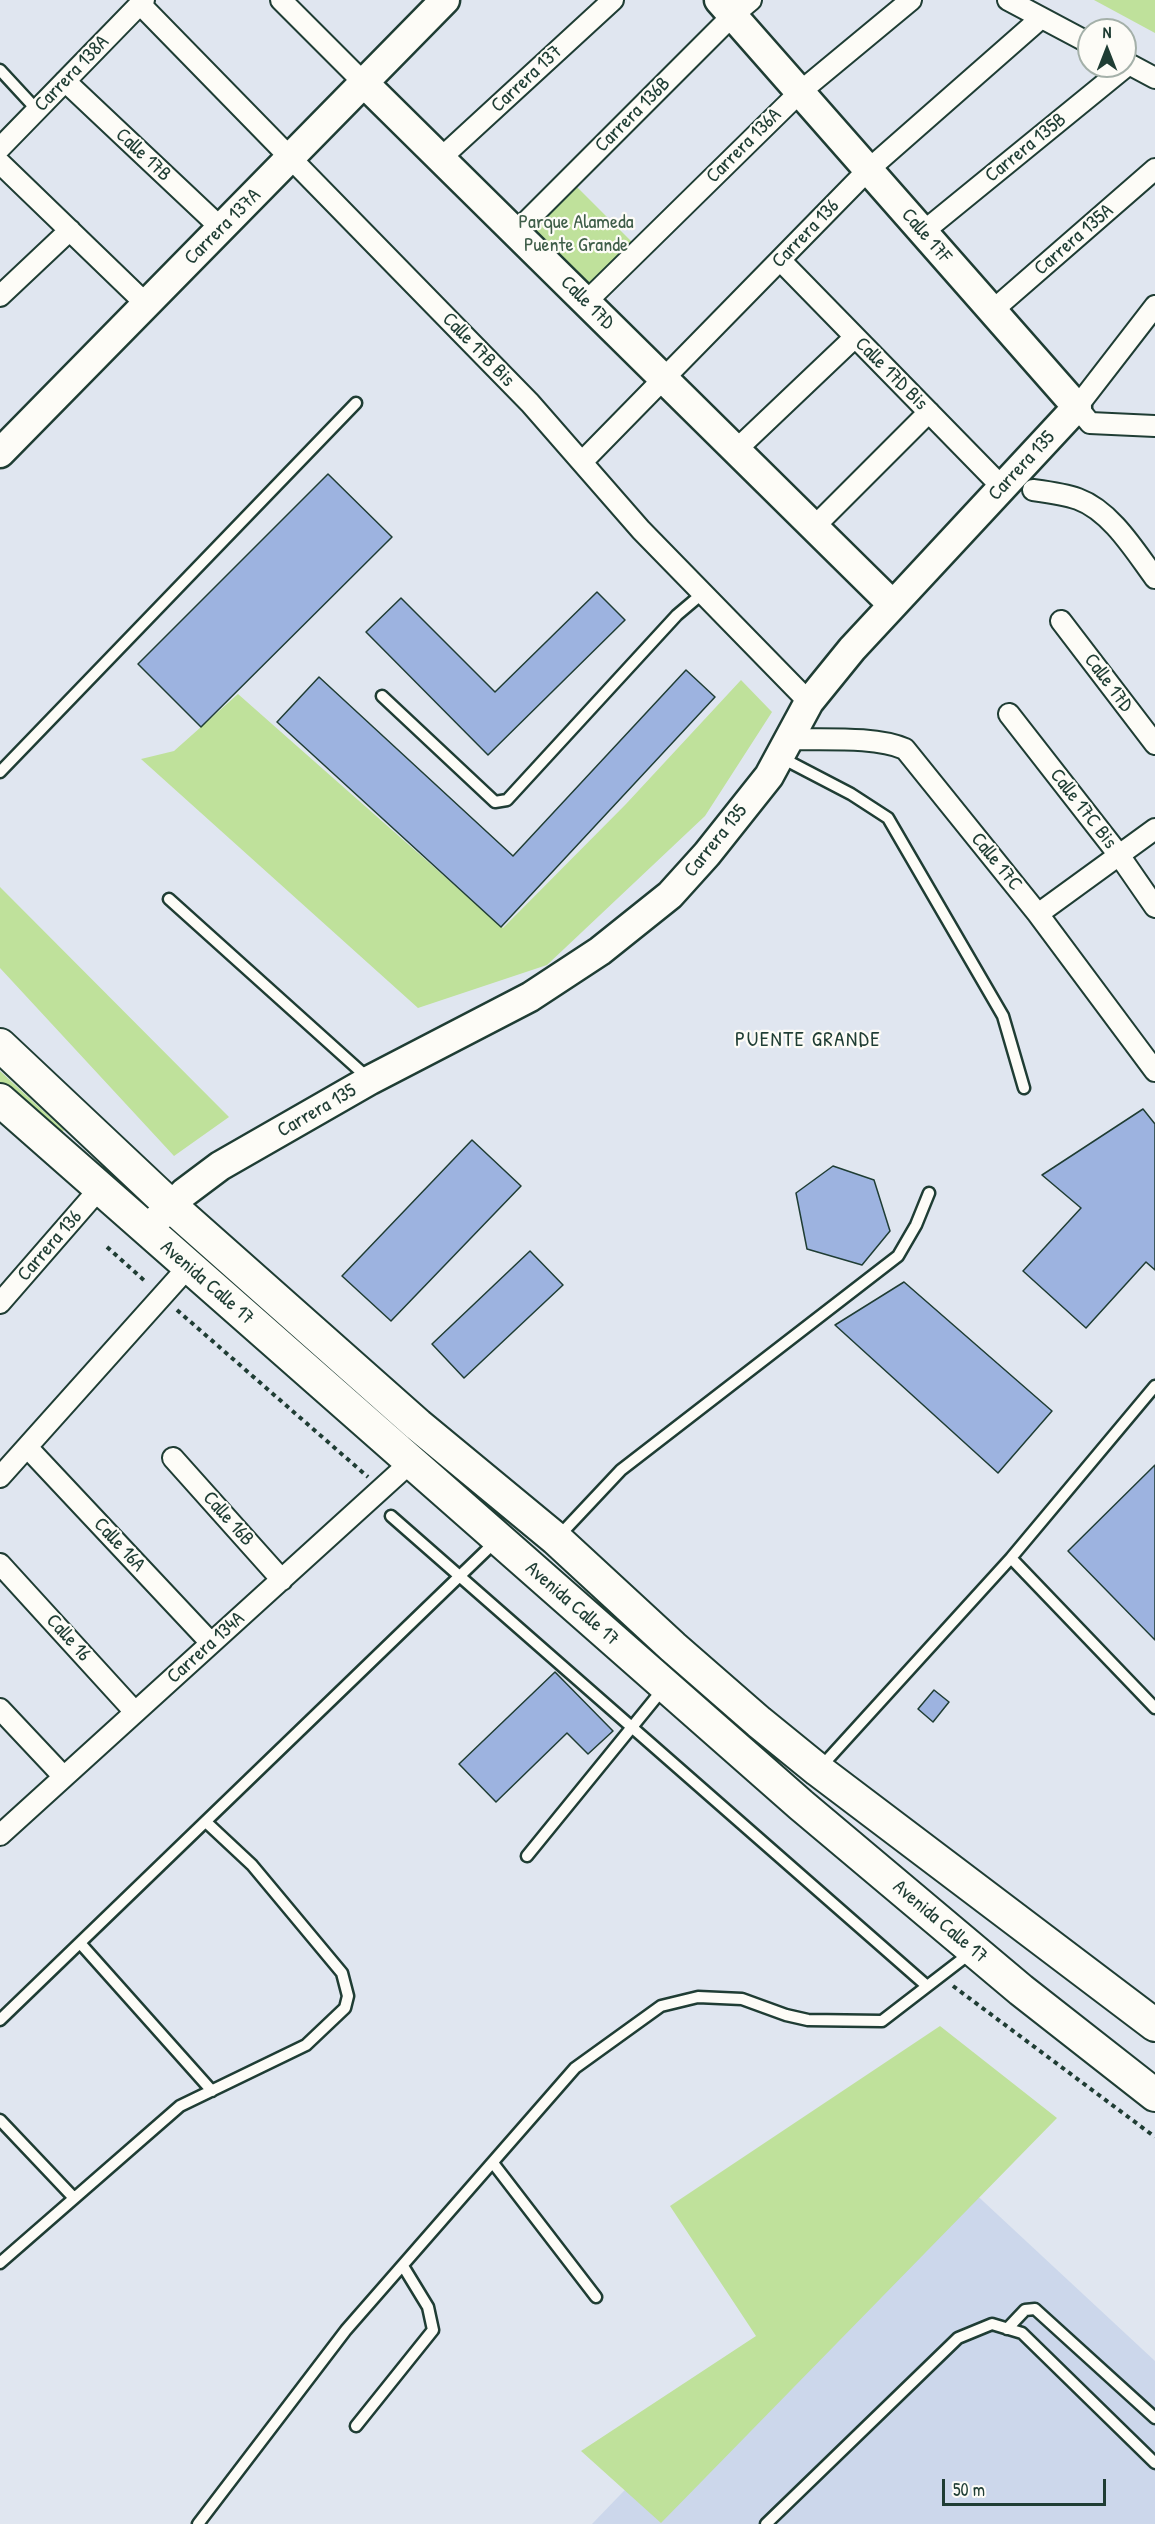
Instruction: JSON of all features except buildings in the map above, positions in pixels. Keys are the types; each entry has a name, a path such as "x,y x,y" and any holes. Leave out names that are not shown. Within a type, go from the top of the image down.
{"main road":[{"name":"Avenida Calle 17","path":"0,1044 171,1206 418,1425 556,1539 673,1647 818,1770 1155,2025"},
{"name":"Avenida Calle 17","path":"0,1100 801,1805 973,1951 1155,2095"}],"street":[{"name":"Calle 17D","path":"282,0 893,605"},
{"name":"Carrera 137A","path":"0,453 446,0"},
{"name":"Carrera 137","path":"441,158 613,0"},
{"name":"Carrera 136A","path":"586,302 800,92 911,0"},
{"path":"1008,0 1077,37"},
{"name":"Carrera 138A","path":"0,148 140,1"},
{"name":"Calle 17B Bis","path":"140,1 530,403 641,530 809,702"},
{"name":"Calle 17F","path":"734,5 800,92 1090,423 1155,426"},
{"name":"Carrera 136B","path":"516,232 734,5"},
{"name":"Carrera 136","path":"582,462 868,170 1041,18"},
{"path":"1137,68 1155,78"},
{"name":"Carrera 135B","path":"923,232 1109,78"},
{"name":"Calle 17B","path":"65,81 221,228"},
{"path":"0,163 146,304"},
{"name":"Carrera 135A","path":"992,311 1155,169"},
{"path":"0,296 70,230"},
{"name":"Calle 17D Bis","path":"780,260 1002,487"},
{"name":"Carrera 135","path":"146,1230 184,1193 220,1166 370,1080 530,997 631,928 670,895 707,854 769,776 809,702 852,649 1077,407 1155,306"},
{"path":"736,450 855,337"},
{"path":"814,527 929,412"},
{"path":"1033,490 1080,500 1104,516 1155,578"},
{"name":"Calle 17D","path":"1061,621 1155,744"},
{"name":"Calle 17C Bis","path":"1009,714 1119,855 1155,907"},
{"name":"Calle 17C","path":"785,748 879,742 905,749 1038,914 1155,1071"},
{"path":"1038,914 1155,829"},
{"name":"Carrera 136","path":"0,1303 100,1188"},
{"path":"0,1477 189,1266"},
{"name":"Calle 16A","path":"27,1447 212,1643"},
{"name":"Calle 16B","path":"173,1458 282,1580"},
{"name":"Carrera 134A","path":"0,1835 412,1461"},
{"name":"Calle 16","path":"0,1564 135,1712"},
{"path":"0,1709 64,1777"}],"lane":[{"path":"0,70 37,110"},
{"path":"0,772 356,403"},
{"path":"382,696 495,802 501,803 507,800 677,615 703,593"},
{"path":"785,748 888,818 1004,1016 1024,1088"},
{"path":"170,899 370,1080"},
{"path":"556,1539 621,1470 898,1256 916,1225 929,1193"},
{"path":"818,1770 1011,1558 1155,1386"},
{"path":"391,1516 927,1986"},
{"path":"0,2020 498,1539"},
{"path":"1011,1558 1155,1708"},
{"path":"527,1856 666,1686"},
{"path":"0,2263 180,2106 306,2045 345,2008 348,1996 342,1973 252,1866 206,1822"},
{"path":"80,1943 212,2091"},
{"path":"198,2524 346,2330 575,2068 661,2006 698,1997 742,1999 786,2015 808,2020 882,2021 973,1951"},
{"path":"0,2120 74,2199"},
{"path":"493,2163 596,2297"},
{"path":"356,2426 433,2330 428,2307 403,2266"},
{"path":"1007,2329 1025,2310 1035,2308 1155,2418"},
{"path":"766,2524 958,2338 992,2324 1022,2333 1155,2463"}],"shaded area":[{"path":"941,2162 1155,2361 1155,2524 592,2524"}],"green space":[{"path":"1094,0 1155,0 1155,33 1137,23 1137,18 1127,18"},
{"name":"Parque Alameda Puente Grande","path":"575,185 635,245 587,293 527,234"},
{"path":"741,680 772,712 705,816 547,965 418,1008 141,759 174,751 238,694 503,928 626,804"},
{"path":"0,887 229,1117 174,1156 0,968"},
{"path":"0,1071 64,1130 58,1138 0,1088"},
{"path":"940,2026 1057,2118 661,2523 581,2451 756,2336 670,2206"}],"district":[{"name":"PUENTE GRANDE","path":"808,1040"}]}
